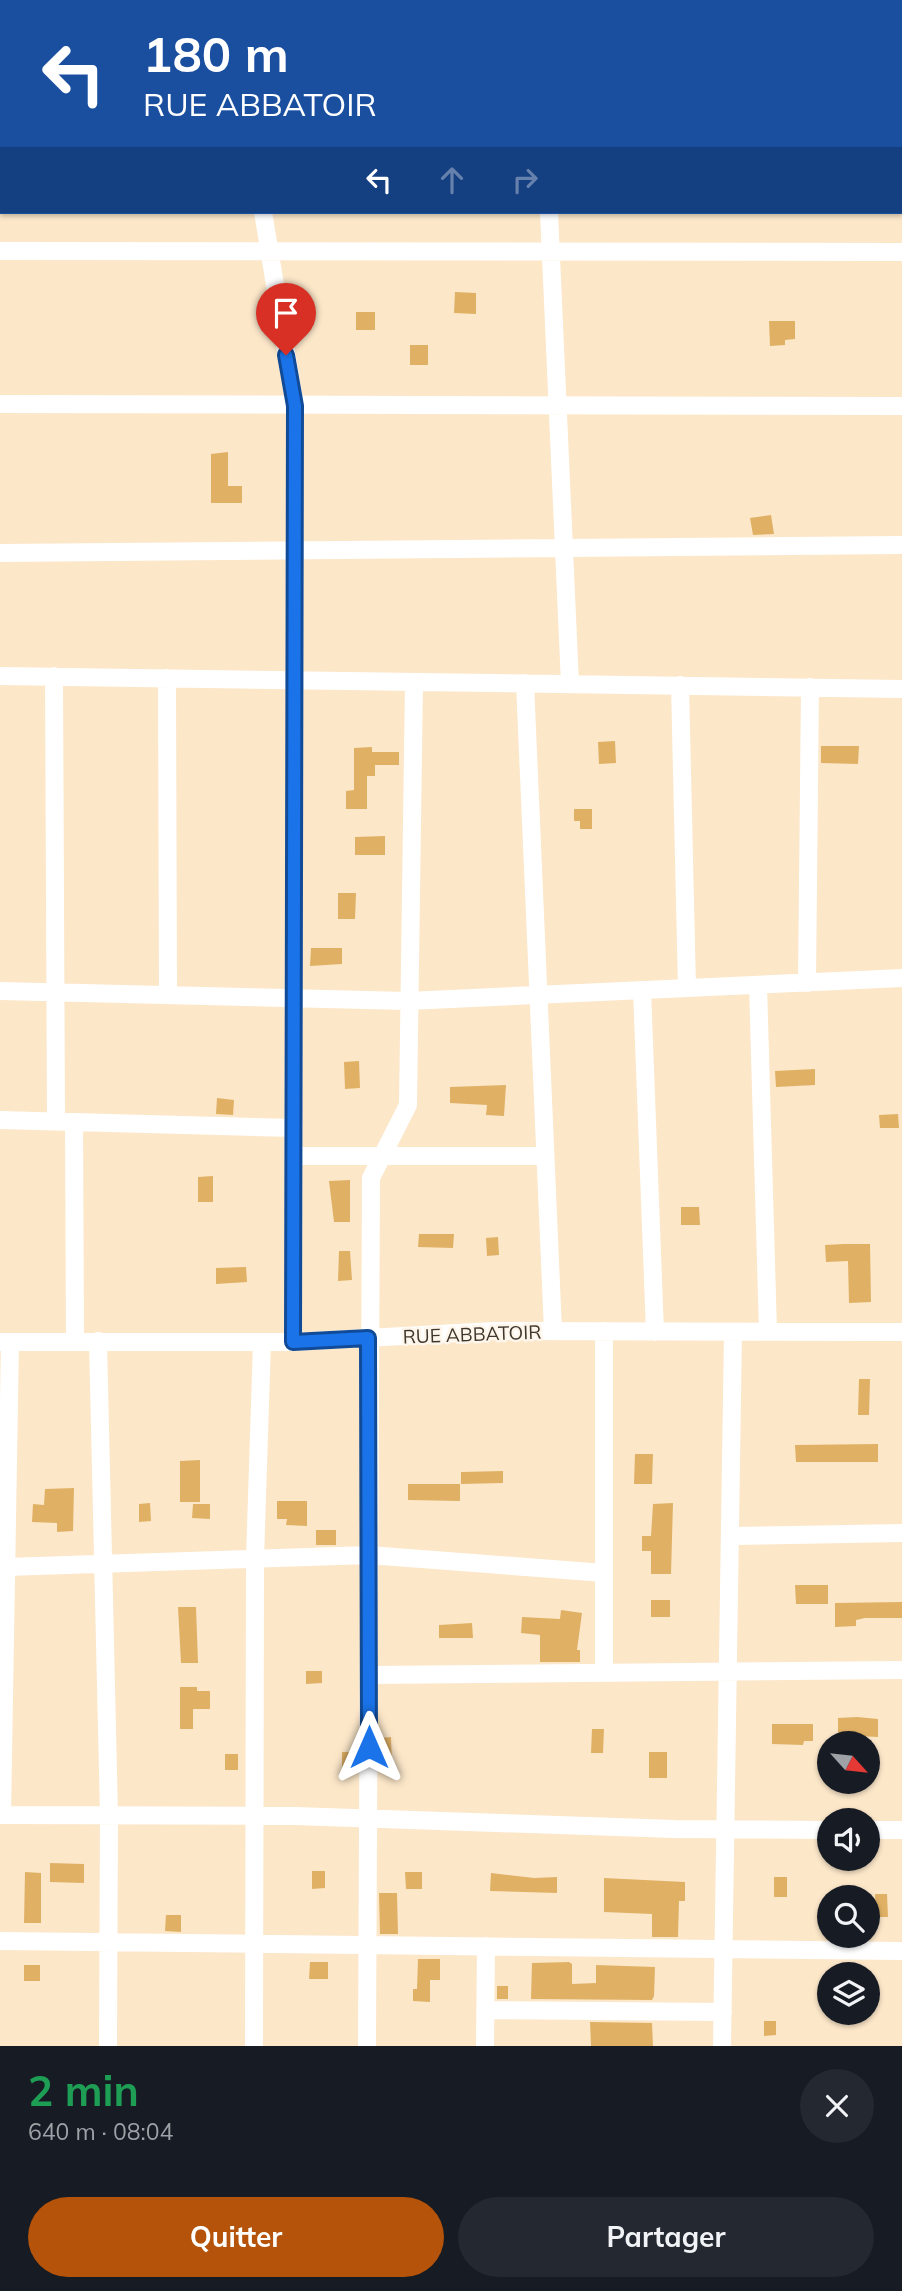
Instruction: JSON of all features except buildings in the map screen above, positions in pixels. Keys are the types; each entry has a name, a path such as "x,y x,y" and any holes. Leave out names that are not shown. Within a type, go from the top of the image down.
{"street":[{"path":"263,214 295,406 293,1342"},
{"path":"549,214 570,684"},
{"path":"0,251 268,254 902,252"},
{"path":"0,404 902,406"},
{"path":"0,553 902,545"},
{"path":"0,676 902,689"},
{"path":"54,676 55,992 65,1121 75,1341"},
{"path":"167,678 168,995"},
{"path":"367,2046 368,1338 371,1178 408,1105 414,682"},
{"path":"526,683 553,1331"},
{"path":"680,685 687,988"},
{"path":"807,983 810,687"},
{"path":"0,991 408,1001 902,978"},
{"path":"758,985 768,1332"},
{"path":"642,990 655,1332"},
{"path":"0,1119 294,1128"},
{"path":"294,1156 544,1156"},
{"name":"RUE ABBATOIR","path":"5,1342 293,1342 553,1331 902,1332"},
{"path":"604,1331 604,1673"},
{"path":"723,2046 733,1332"},
{"path":"98,1341 109,1815 108,2046"},
{"path":"5,1342 6,1567 3,1586 1,1815 254,1816 817,1830"},
{"path":"254,2046 254,1559 262,1342"},
{"path":"730,1536 902,1533"},
{"path":"6,1567 369,1555 604,1573"},
{"path":"369,1675 902,1670"},
{"path":"880,1830 902,1830"},
{"path":"0,1941 902,1951"},
{"path":"485,2046 486,1946"},
{"path":"485,2010 723,2012"}],"route":[{"path":"286,355 295,406 293,1342 368,1338 369,1747"}]}
